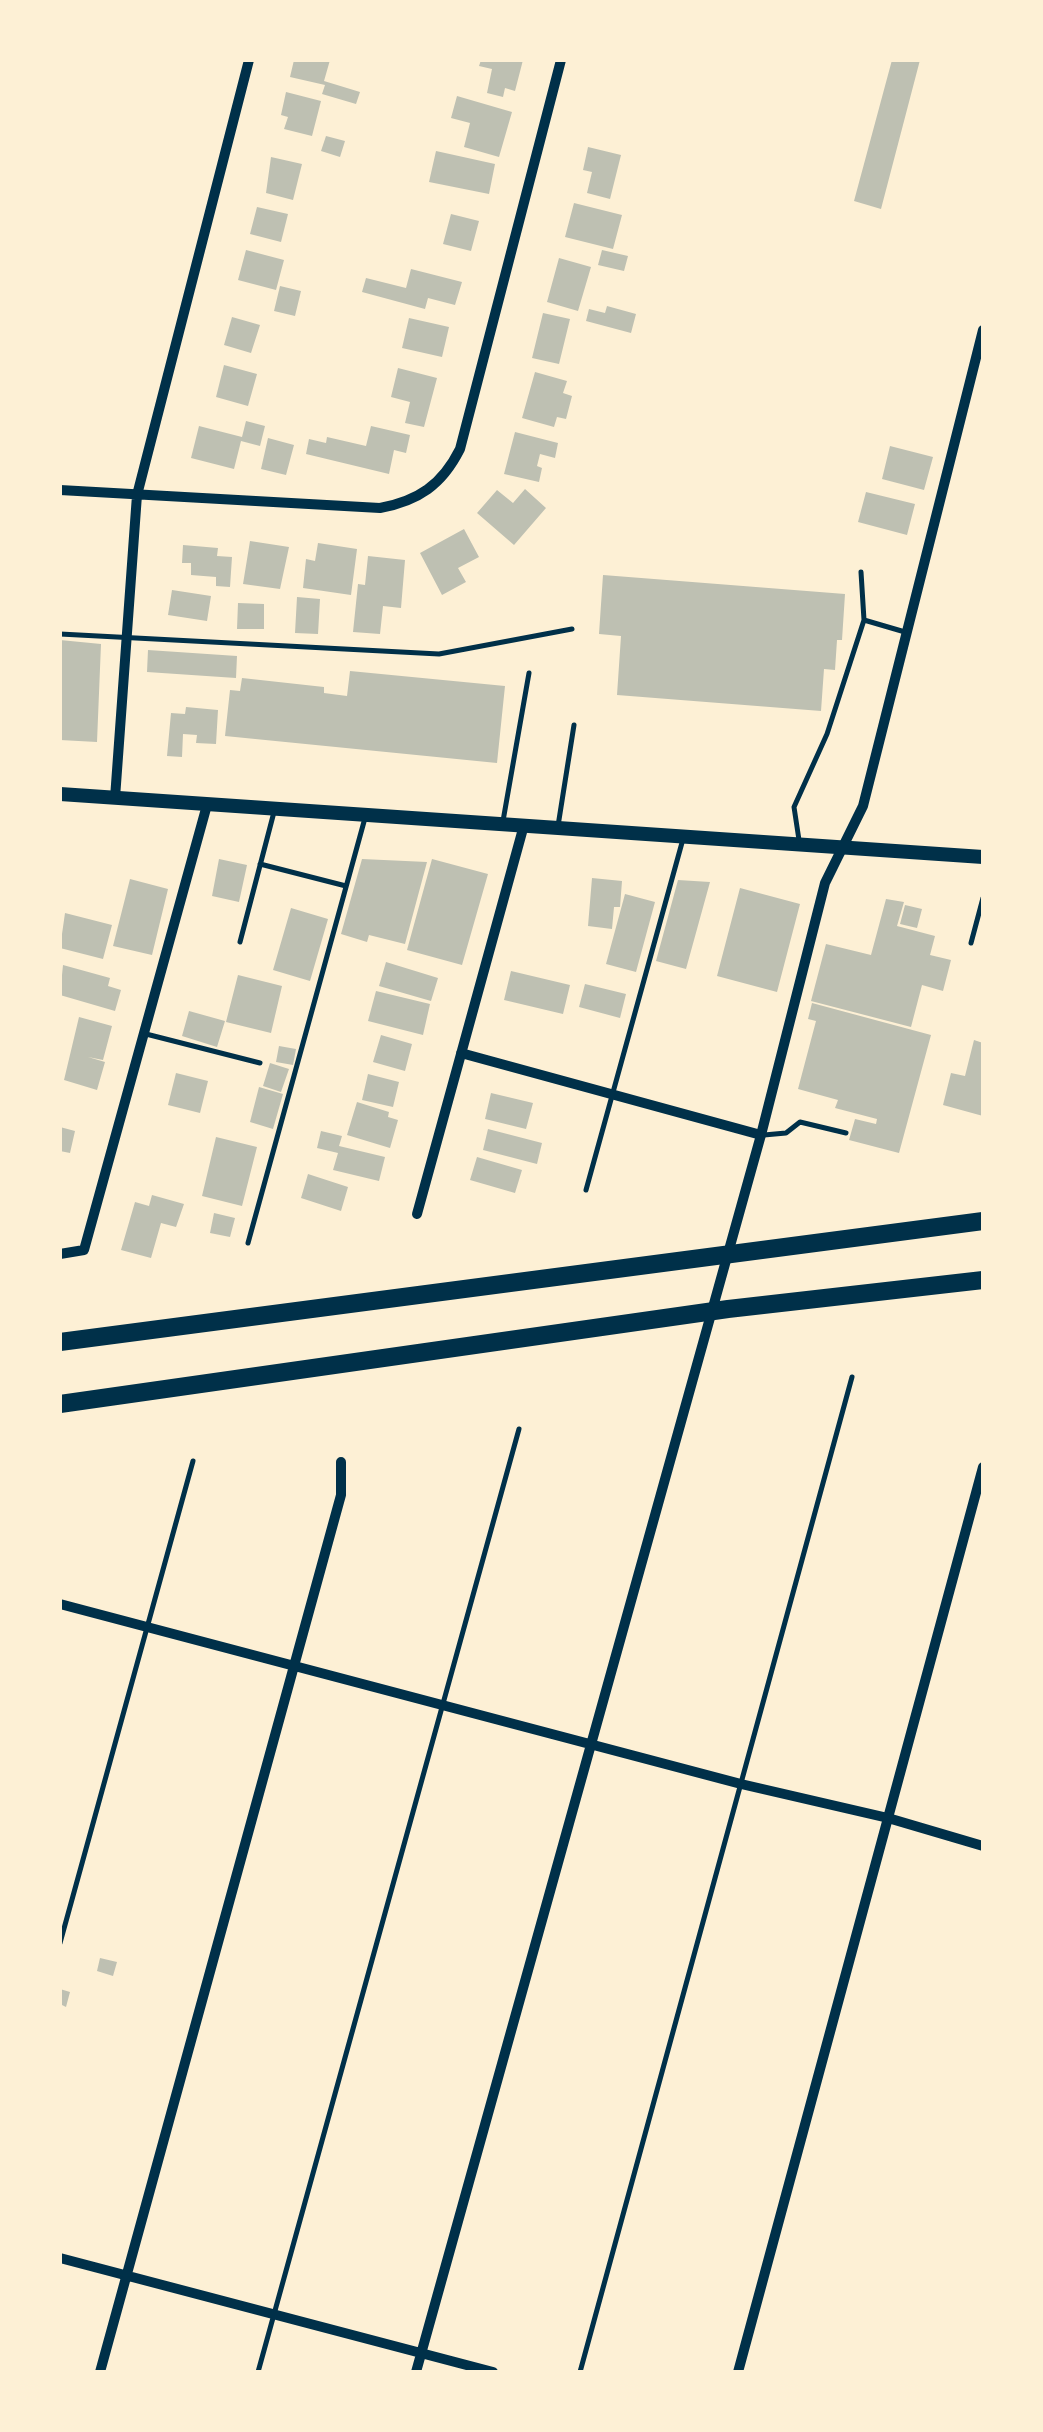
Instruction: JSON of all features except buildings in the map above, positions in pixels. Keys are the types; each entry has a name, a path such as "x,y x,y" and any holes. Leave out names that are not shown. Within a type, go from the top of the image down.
{"highway":[{"path":"60,1342 983,1221"},
{"path":"60,1404 728,1309 983,1280"}],"main road":[{"path":"60,794 983,857"}],"street":[{"path":"116,798 137,495 249,60"},
{"path":"60,490 380,508 403,504 440,481 460,450 561,60"},
{"path":"416,2372 761,1135 825,883 863,806 983,330"},
{"path":"60,1254 84,1250 207,804"},
{"path":"417,1214 524,825"},
{"path":"462,1053 761,1135"},
{"path":"100,2372 342,1496 340,1462"},
{"path":"738,2372 983,1467"},
{"path":"60,1604 983,1846"},
{"path":"60,2258 493,2372"}],"lane":[{"path":"800,844 794,807 827,734 864,620 861,572"},
{"path":"864,620 905,632"},
{"path":"60,634 438,654 572,628"},
{"path":"502,824 529,673"},
{"path":"557,828 574,725"},
{"path":"240,942 274,809"},
{"path":"248,1243 366,815"},
{"path":"586,1190 684,836"},
{"path":"260,864 346,886"},
{"path":"971,943 983,898"},
{"path":"143,1033 260,1063"},
{"path":"761,1135 786,1133 800,1122 846,1133"},
{"path":"580,2372 852,1377"},
{"path":"258,2372 520,1429"},
{"path":"60,1943 192,1461"}]}
